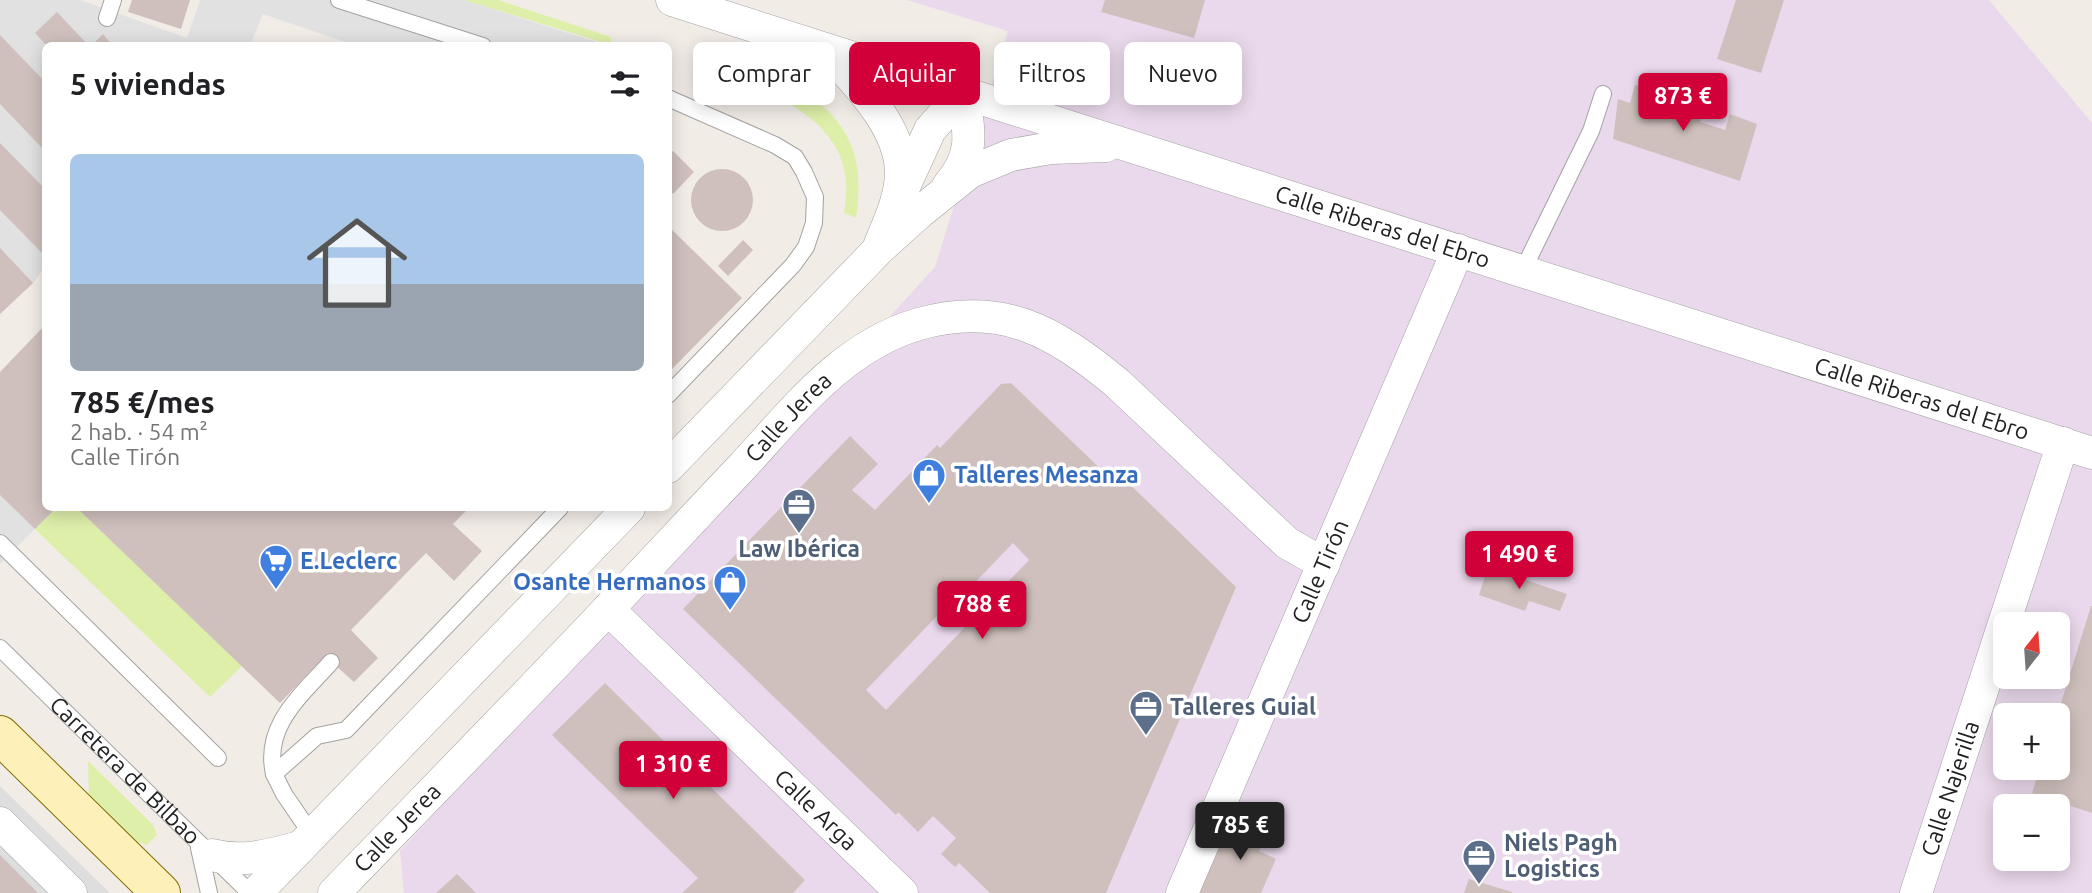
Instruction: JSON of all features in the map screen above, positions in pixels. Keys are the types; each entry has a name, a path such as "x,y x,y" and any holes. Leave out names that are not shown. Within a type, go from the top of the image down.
{"main road":[{"path":"0,735 161,893"}],"street":[{"name":"Calle Riberas del Ebro","path":"672,0 804,42"},
{"path":"835,59 875,105 895,145 901,171 896,202"},
{"name":"Calle Riberas del Ebro","path":"980,97 2077,448"},
{"path":"878,249 896,202 930,130 952,105"},
{"path":"938,198 961,172 968,153 970,134 965,105"},
{"path":"672,463 878,249 970,172 1012,155 1051,148 1130,145"},
{"name":"Calle Tirón","path":"1182,893 1458,250"},
{"name":"Calle Jerea","path":"334,893 608,609 831,372 877,339 919,324 966,315 1000,317 1027,325 1087,358 1287,543 1324,564"},
{"name":"Calle Najerilla","path":"1916,893 2077,448"},
{"path":"256,893 626,511"},
{"name":"Calle Arga","path":"608,609 902,893"},
{"path":"0,823 71,893"},
{"path":"204,848 229,859 254,858 306,841"}],"lane":[{"path":"107,18 113,0"},
{"path":"339,0 470,42"},
{"path":"1523,270 1591,131 1603,94"},
{"path":"672,100 775,145 794,157 815,197 814,223 806,247 793,265 672,391"},
{"path":"274,774 317,736 346,730 557,511"},
{"path":"0,543 218,758"},
{"name":"Carretera de Bilbao","path":"0,648 250,893"},
{"path":"306,841 274,774 272,745 278,726 291,707 331,662"},
{"path":"204,848 209,893"}],"shaded area":[{"path":"0,0 80,0 187,38 200,0 464,0 597,42 345,42 263,14 251,42 42,42 42,271 0,314"},
{"path":"907,0 1989,0 2092,123 2092,893 404,893 400,851 935,267 994,76 994,105 1110,105 1110,42 1005,42 1008,31"},
{"path":"0,495 35,529 0,564"},
{"path":"0,786 110,893 0,893"}],"green space":[{"path":"464,0 498,0 611,37 611,42 601,42"},
{"path":"791,105 821,105 841,126 850,142 858,177 856,218 844,213 846,178 836,148 817,124"},
{"path":"53,511 80,511 242,666 210,697 35,529"},
{"path":"88,761 153,825 157,835 147,845 128,839 89,800"}],"building":[{"path":"132,0 190,0 181,29 128,12"},
{"path":"1105,0 1205,0 1194,38 1101,12"},
{"path":"1736,0 1784,0 1761,73 1717,59"},
{"path":"57,12 85,42 43,42 35,33"},
{"path":"103,34 110,42 95,42"},
{"path":"0,35 42,79 42,148 0,104"},
{"path":"1635,85 1705,106 1700,122 1725,130 1730,114 1757,124 1740,181 1613,139 1618,99 1630,103"},
{"path":"0,143 42,186 42,253 0,210"},
{"path":"672,152 694,172 673,194 672,193"},
{"path":"722,169 744,178 753,200 744,222 722,231 700,222 691,200 700,178"},
{"path":"672,230 742,298 672,369"},
{"path":"743,240 753,250 728,276 718,266"},
{"path":"0,248 33,283 0,314"},
{"path":"42,328 42,511 53,511 35,529 0,495 0,372"},
{"path":"1011,383 1109,477 1115,470 1236,587 1106,893 990,893 959,863 955,867 941,854 956,838 933,816 918,832 898,812 896,815 683,609 850,436 878,464 852,490 875,510 937,445 940,448 1001,384","holes":["1013,543 1029,560 886,710 866,690 960,592 963,595"]},
{"name":"E.Leclerc","path":"80,511 466,511 453,524 482,551 454,581 426,553 351,630 378,658 354,682 325,656 280,703"},
{"path":"1488,567 1567,594 1560,611 1529,601 1525,611 1479,595"},
{"path":"2092,606 2092,813 2070,806 2070,794 2032,793 2036,780 2070,780 2070,703 2061,703 2065,690 2070,690 2070,674"},
{"path":"605,683 805,880 793,893 682,893 698,878 552,735"},
{"path":"1242,817 1270,829 1259,851 1276,859 1261,893 1199,893 1230,825 1237,828"},
{"path":"0,855 38,893 0,893"},
{"path":"457,874 476,893 436,893"},
{"name":"Niels Pagh Logistics","path":"1469,879 1512,892 1512,893 1464,893"}],"place":[{"name":"Talleres Mesanza","path":"929,505"},
{"name":"Law Ibérica","path":"799,535"},
{"name":"E.Leclerc","path":"276,591"},
{"name":"Osante Hermanos","path":"730,612"},
{"name":"Talleres Guial","path":"1146,737"},
{"name":"Niels Pagh Logistics","path":"1479,886"}]}
